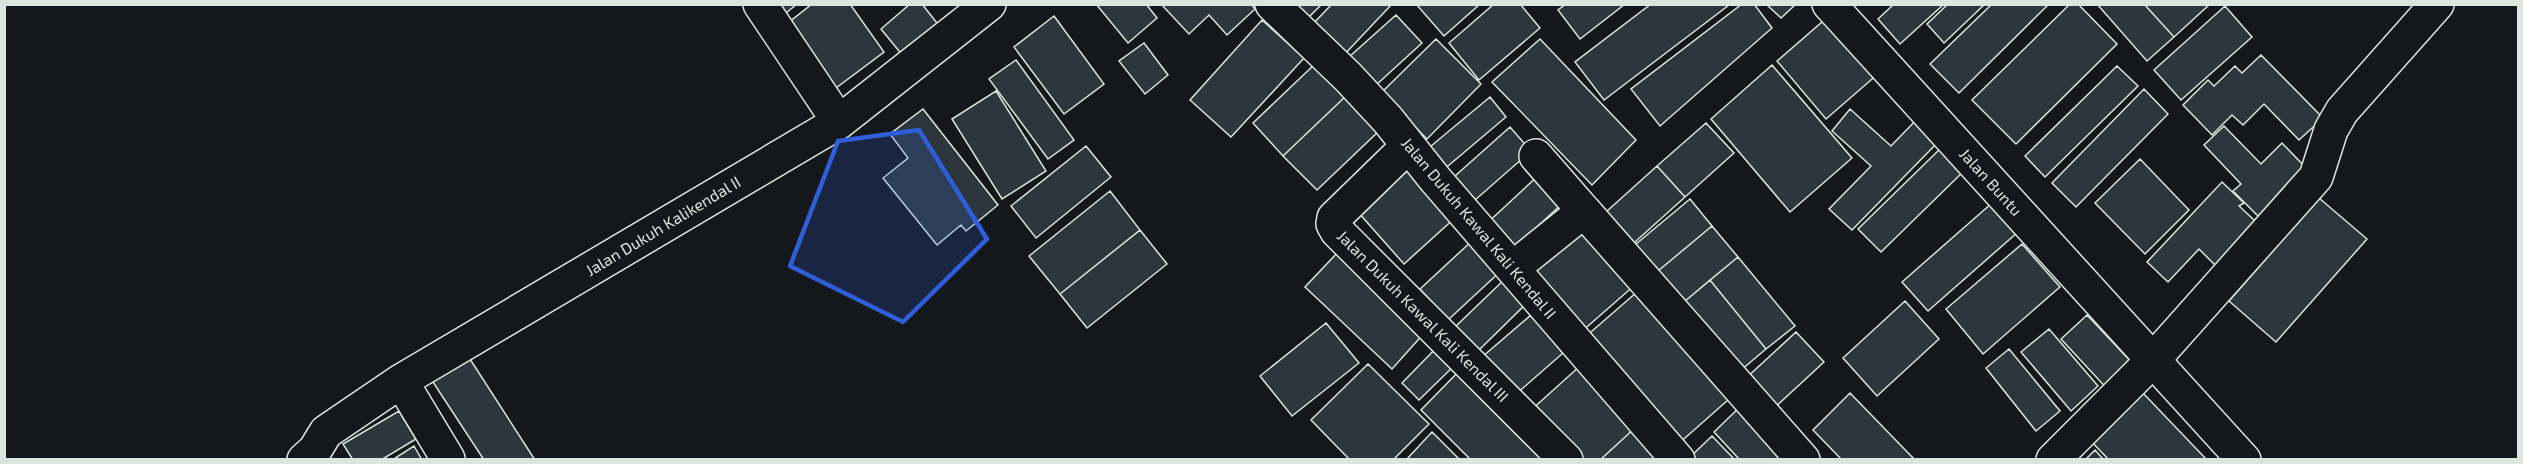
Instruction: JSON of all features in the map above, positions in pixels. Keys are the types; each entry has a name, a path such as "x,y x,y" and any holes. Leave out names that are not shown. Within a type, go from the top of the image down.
{"street":[{"path":"760,4 839,122"},
{"name":"Jalan Dukuh Kalikendal II","path":"304,459 315,450 326,432 401,381 839,122 989,4"},
{"name":"Jalan Dukuh Kawal Kali Kendal II","path":"1272,4 1348,76 1388,120 1678,459"},
{"name":"Jalan Buntu","path":"1829,4 2244,459"},
{"path":"2053,459 2153,360 2316,177 2331,129 2342,111 2437,4"},
{"name":"Jalan Dukuh Kawal Kali Kendal III","path":"1408,146 1334,218 1333,224 1337,231 1566,459"},
{"path":"1536,156 1803,459"},
{"path":"1513,268 1584,211"},
{"path":"401,381 448,459"}],"highlighted area":[{"path":"919,130 987,239 903,322 790,266 838,141"}],"building":[{"path":"780,4 797,4 786,13"},
{"path":"812,4 850,4 884,52 836,88 788,23"},
{"path":"910,4 922,4 944,32 908,62 881,29"},
{"path":"1096,4 1146,4 1157,18 1128,43"},
{"path":"1161,4 1251,4 1255,9 1227,35 1209,15 1189,34"},
{"path":"1280,4 1322,4 1301,25"},
{"path":"1332,4 1392,4 1343,56 1311,26"},
{"path":"1416,4 1480,4 1444,36"},
{"path":"1494,4 1520,4 1540,28 1479,80 1449,43"},
{"path":"1566,4 1625,4 1580,39 1558,10"},
{"path":"1651,4 1729,5 1604,100 1575,62"},
{"path":"1742,4 1754,4 1772,28 1660,126 1631,89"},
{"path":"1766,4 1796,4 1781,18"},
{"path":"1894,4 1944,4 1900,44 1878,19"},
{"path":"1948,4 1985,4 1944,43 1927,24"},
{"path":"1992,4 2049,4 1959,93 1930,64"},
{"path":"2070,4 2078,4 2117,44 2016,144 1972,100"},
{"path":"2097,4 2144,4 2174,37 2147,61"},
{"path":"2144,4 2210,4 2174,37"},
{"path":"2225,6 2252,37 2181,100 2154,70"},
{"path":"1396,15 1422,43 1375,86 1349,57"},
{"path":"1830,15 1879,73 1826,119 1777,61"},
{"path":"1054,16 1104,84 1064,114 1014,47"},
{"path":"1262,20 1304,58 1231,137 1190,100"},
{"path":"1436,39 1481,84 1427,139 1381,93"},
{"path":"1540,39 1636,140 1592,185 1492,82"},
{"path":"1144,43 1168,75 1145,94 1119,61"},
{"path":"2261,55 2323,118 2299,140 2264,104 2243,125 2232,115 2212,135 2183,105 2208,80 2214,86 2235,66 2242,73"},
{"path":"1016,60 1074,140 1048,159 989,79"},
{"path":"1316,63 1347,95 1283,156 1253,123"},
{"path":"1772,65 1852,158 1790,212 1711,119"},
{"path":"2117,66 2138,86 2045,177 2025,156"},
{"path":"2144,89 2168,114 2076,207 2052,183"},
{"path":"996,91 1046,171 1002,199 952,119"},
{"path":"1347,95 1380,130 1317,190 1283,156"},
{"path":"1490,97 1506,117 1442,171 1425,151"},
{"path":"923,109 998,205 966,231 961,225 937,245 883,178 908,158 890,134"},
{"path":"1850,109 1891,146 1919,117 1941,139 1852,230 1829,209 1871,166 1832,131"},
{"path":"1706,123 1734,153 1685,197 1657,166"},
{"path":"2224,126 2261,164 2282,143 2310,172 2261,219 2233,191 2241,184 2204,145"},
{"path":"1510,127 1531,151 1467,207 1446,184"},
{"path":"1944,145 1967,168 1881,252 1858,229"},
{"path":"1086,146 1111,177 1036,238 1011,206"},
{"path":"2140,159 2189,210 2145,254 2095,203"},
{"path":"1411,164 1457,216 1404,264 1358,212"},
{"path":"1657,166 1685,197 1624,252 1596,221"},
{"path":"1541,173 1566,200 1509,253 1484,226"},
{"path":"2222,182 2244,203 2239,206 2266,231 2225,275 2199,249 2168,282 2147,262"},
{"path":"1110,191 1140,230 1060,294 1029,256"},
{"path":"2319,198 2367,239 2276,342 2229,301"},
{"path":"1690,199 1712,226 1652,276 1630,249"},
{"path":"1992,203 2018,232 1928,311 1902,282"},
{"path":"1583,223 1636,284 1580,333 1527,273"},
{"path":"1712,226 1738,257 1678,307 1652,276"},
{"path":"1140,230 1167,264 1087,328 1060,294"},
{"path":"1474,239 1503,269 1448,320 1420,289"},
{"path":"2022,244 2060,287 1983,354 1946,309"},
{"path":"1339,251 1426,331 1392,369 1305,287"},
{"path":"1738,257 1795,326 1766,349 1710,280"},
{"path":"1509,275 1531,299 1477,352 1454,328"},
{"path":"1710,280 1766,349 1734,376 1678,307"},
{"path":"1645,285 1737,392 1676,446 1584,338"},
{"path":"1905,301 1939,339 1877,396 1843,358"},
{"path":"1531,315 1563,353 1515,395 1482,357"},
{"path":"2087,315 2137,368 2111,393 2061,339"},
{"path":"1326,323 1359,363 1292,416 1260,376"},
{"path":"2049,329 2098,386 2071,411 2021,352"},
{"path":"1796,332 1824,362 1772,410 1744,380"},
{"path":"1443,341 1461,359 1419,400 1402,383"},
{"path":"2009,349 2060,411 2036,431 1986,368"},
{"path":"468,356 535,460 484,460 431,379"},
{"path":"1368,364 1429,424 1393,460 1350,460 1311,420"},
{"path":"1580,366 1636,427 1600,460 1574,460 1530,411"},
{"path":"1463,367 1548,451 1539,460 1471,460 1421,410"},
{"path":"2142,392 2207,460 2109,460 2091,441"},
{"path":"1850,393 1915,460 1842,460 1813,430"},
{"path":"1744,403 1797,460 1740,460 1714,432"},
{"path":"399,411 416,439 381,460 353,460 343,444"},
{"path":"1636,427 1664,460 1600,460"},
{"path":"1432,432 1460,460 1406,460"},
{"path":"1712,436 1735,460 1687,460"},
{"path":"414,446 422,460 392,460"},
{"path":"2095,450 2104,460 2085,460"}]}
